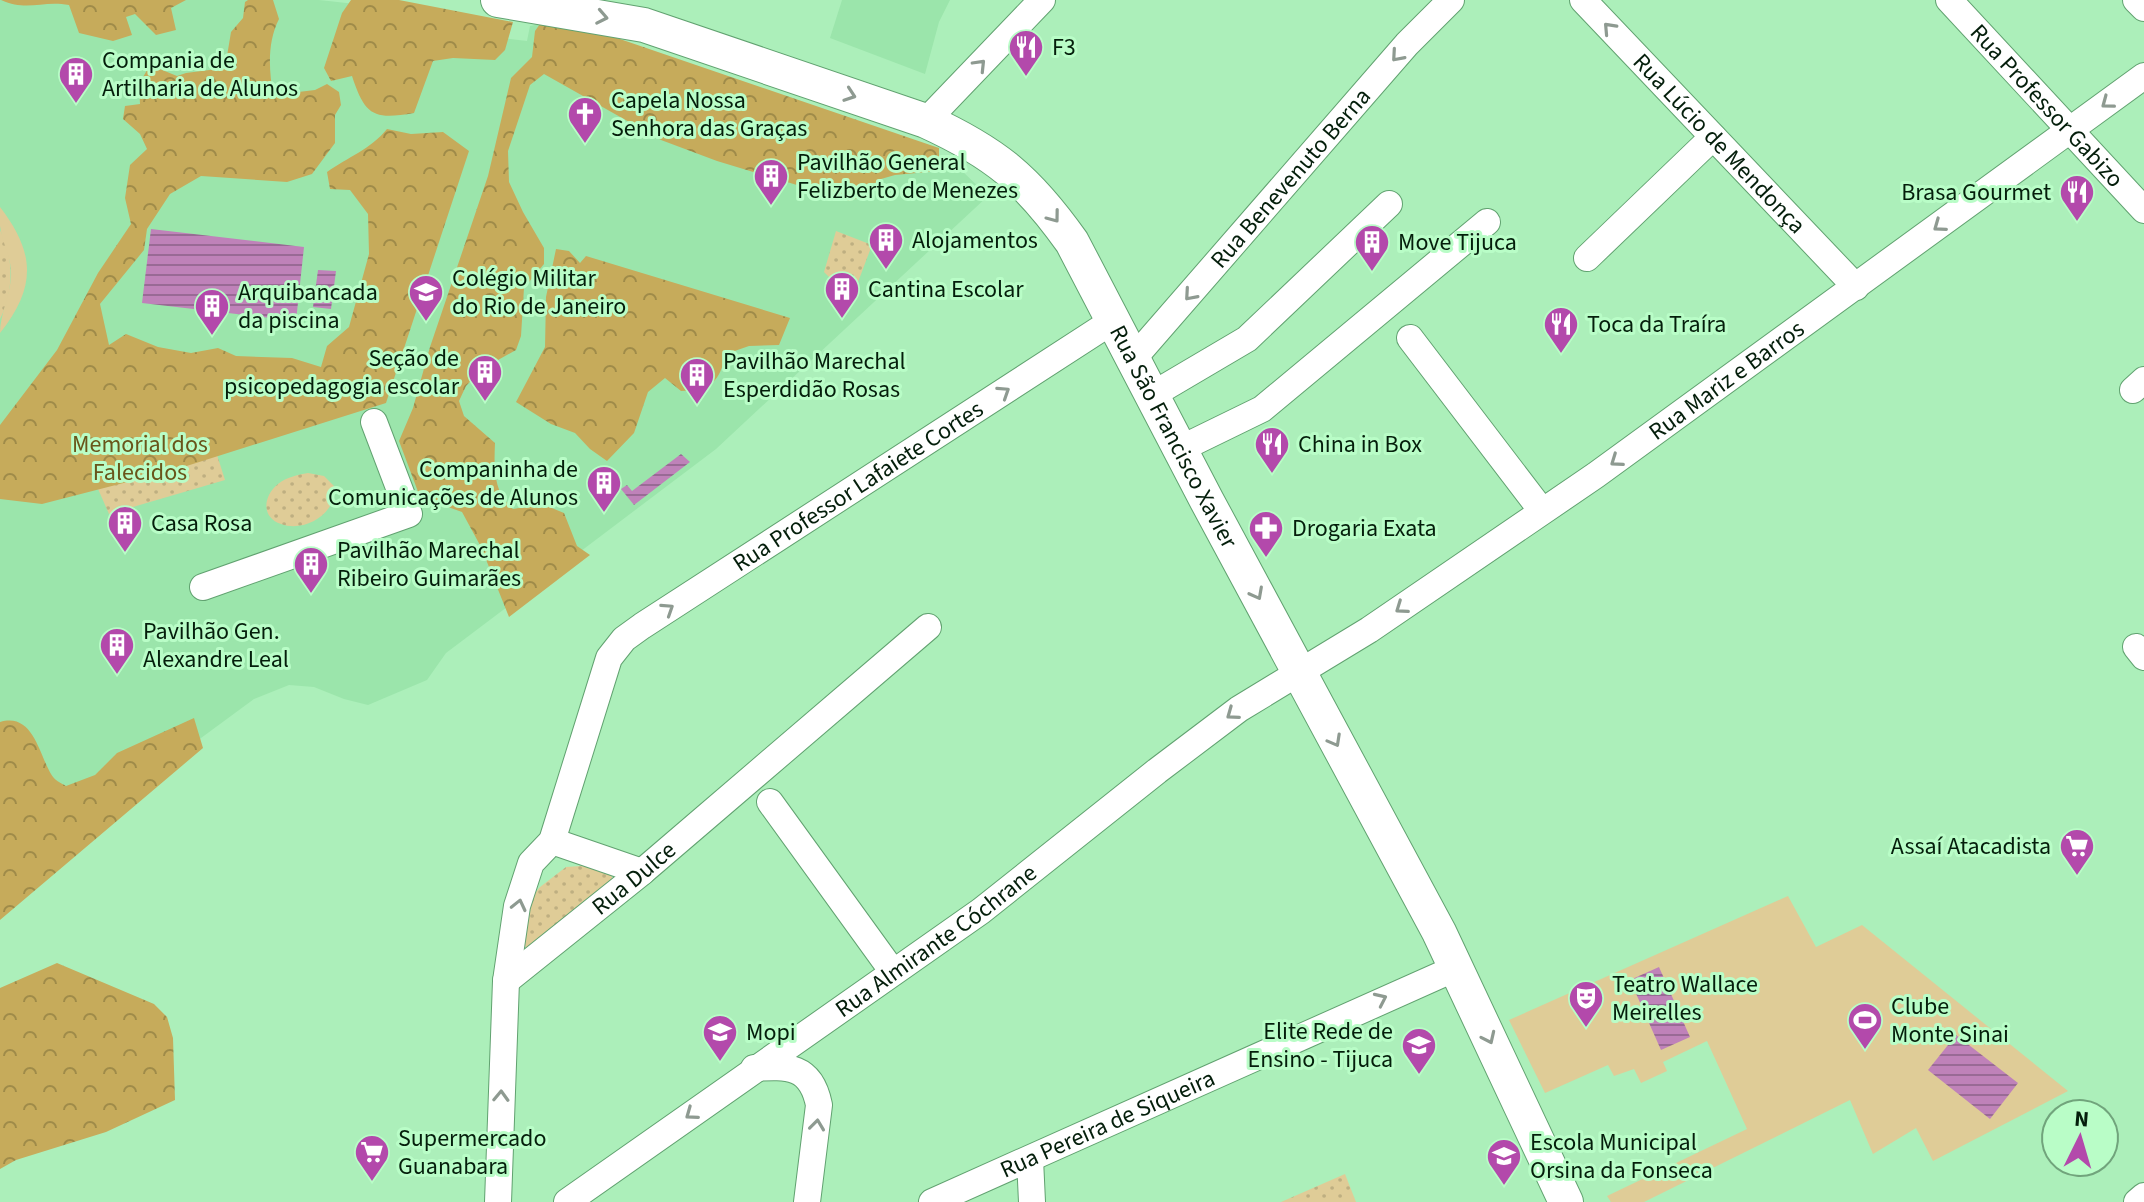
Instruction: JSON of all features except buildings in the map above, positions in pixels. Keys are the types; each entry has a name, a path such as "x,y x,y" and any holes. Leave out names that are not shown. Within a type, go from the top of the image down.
{"main road":[{"name":"Rua São Francisco Xavier","path":"498,0 564,5 644,25 926,121 968,140 996,158 1048,209 1072,242 1439,932 1566,1202"}],"street":[{"path":"926,121 1042,0"},
{"name":"Rua Benevenuto Berna","path":"1133,359 1407,44 1451,0"},
{"name":"Rua Lúcio de Mendonça","path":"1583,0 1856,287"},
{"name":"Rua Professor Gabizo","path":"1949,0 2144,210"},
{"path":"2136,0 2144,8"},
{"name":"Rua Mariz e Barros","path":"1298,672 1369,630 1596,475 2144,76"},
{"path":"1587,258 1713,137"},
{"path":"1152,395 1247,339 1389,204"},
{"path":"1180,449 1262,409 1487,222"},
{"name":"Rua Professor Lafaiete Cortes","path":"552,841 609,658 624,639 1114,320"},
{"path":"1410,338 1542,511"},
{"path":"203,587 409,514 374,422"},
{"name":"Rua Dulce","path":"506,981 642,872 928,627"},
{"name":"Rua Almirante Cóchrane","path":"567,1202 981,911 1228,717 1298,672"},
{"path":"770,802 893,972"},
{"path":"498,1202 506,981 517,906 531,863 552,841 642,872"},
{"name":"Rua Pereira de Siqueira","path":"932,1202 1456,968"},
{"path":"754,1068 787,1067 803,1073 816,1089 819,1105 807,1202"},
{"path":"1030,1159 1032,1202"},
{"path":"2137,1202 2144,1196"}],"shaded area":[{"name":"Colégio Militar do Rio de Janeiro","path":"0,0 319,0 493,19 502,38 527,41 530,26 540,24 925,149 959,168 988,196 716,449 446,653 427,680 368,705 314,687 289,685 254,699 0,886"},
{"path":"842,0 950,0 939,22 925,74 830,38"},
{"path":"151,229 304,247 296,321 142,303"},
{"path":"318,270 336,271 331,309 313,307"},
{"path":"681,454 690,462 634,505 621,489 627,485 632,491"},
{"path":"1659,967 1690,1037 1661,1050 1630,980"},
{"path":"1956,1035 2018,1083 1990,1119 1928,1070"}],"green space":[{"path":"1,0 186,0 171,8 176,30 156,35 135,14 126,17 132,35 113,41 79,33 69,5 27,6"},
{"path":"248,0 273,0 279,19 272,37 270,56 273,95 315,90 327,84 339,92 341,105 335,115 335,143 312,174 287,182 201,176 170,194 147,229 144,250 100,304 109,345 126,334 158,347 191,353 218,348 236,356 292,358 321,367 327,346 349,327 369,254 368,214 350,190 330,189 327,172 367,147 387,129 411,134 443,132 469,151 386,403 174,470 42,504 0,499 0,425 57,350 98,273 131,224 125,198 130,165 147,149 140,134 123,119 125,106 140,104 139,84 150,65 177,76 225,68 231,32 243,18"},
{"path":"351,0 399,0 513,22 505,50 495,60 453,58 433,61 414,113 380,115 367,107 352,76 331,81 324,68 342,13"},
{"path":"542,21 558,21 617,38 939,148 939,171 881,179 870,193 850,201 717,161 661,140 544,74 530,85 508,151 509,182 544,248 544,264 524,288 521,336 516,350 482,369 466,386 459,401 464,416 495,443 496,479 506,502 513,509 542,504 564,513 577,546 590,555 509,617 481,547 462,512 420,497 399,441 413,408 430,347 488,176 511,78 532,57 535,31"},
{"path":"0,207 20,240 27,270 20,301 0,333 11,276 0,226"},
{"path":"0,230 8,251 10,286 0,319"},
{"path":"836,231 872,245 855,290 833,281 824,272"},
{"path":"556,249 569,251 580,263 586,256 790,318 779,345 749,346 726,354 717,378 707,386 681,391 665,378 648,392 634,433 607,461 575,433 551,424 516,402 545,347 546,297"},
{"name":"Memorial dos Falecidos","path":"204,414 225,480 109,514 84,457"},
{"path":"308,473 324,476 334,486 331,505 318,518 300,526 274,521 266,506 273,489 289,478"},
{"path":"194,718 203,748 0,920 0,722 20,723 27,729 52,776 66,786 95,775 117,753"},
{"path":"581,866 610,873 614,883 532,949 523,946 531,898 566,867"},
{"name":"Clube Monte Sinai","path":"1788,896 1816,947 1862,925 2068,1091 2054,1098 2040,1098 2040,1106 1933,1161 1916,1128 1873,1154 1850,1100 1644,1202 1611,1202 1607,1196 1747,1129 1707,1041 1663,1062 1667,1071 1641,1083 1634,1069 1614,1076 1608,1065 1545,1093 1509,1020"},
{"path":"57,963 154,1004 167,1017 173,1038 175,1100 106,1132 16,1160 0,1169 0,988"},
{"path":"1345,1174 1356,1202 1281,1202"}],"place":[{"name":"F3","path":"1026,78"},
{"name":"Compania de Artilharia de Alunos","path":"76,105"},
{"name":"Capela Nossa Senhora das Graças","path":"585,145"},
{"name":"Pavilhão General Felizberto de Menezes","path":"771,207"},
{"name":"Brasa Gourmet","path":"2077,223"},
{"name":"Alojamentos","path":"886,271"},
{"name":"Move Tijuca","path":"1372,273"},
{"name":"Cantina Escolar","path":"842,320"},
{"name":"Colégio Militar do Rio de Janeiro","path":"426,323"},
{"name":"Arquibancada da piscina","path":"212,337"},
{"name":"Toca da Traíra","path":"1561,355"},
{"name":"Seção de psicopedagogia escolar","path":"485,403"},
{"name":"Pavilhão Marechal Esperdidão Rosas","path":"697,406"},
{"name":"China in Box","path":"1272,475"},
{"name":"Companinha de Comunicações de Alunos","path":"604,514"},
{"name":"Casa Rosa","path":"125,554"},
{"name":"Drogaria Exata","path":"1266,559"},
{"name":"Pavilhão Marechal Ribeiro Guimarães","path":"311,595"},
{"name":"Pavilhão Gen. Alexandre Leal","path":"117,676"},
{"name":"Assaí Atacadista","path":"2077,877"},
{"name":"Teatro Wallace Meirelles","path":"1586,1029"},
{"name":"Clube Monte Sinai","path":"1865,1051"},
{"name":"Mopi","path":"720,1063"},
{"name":"Elite Rede de Ensino - Tijuca","path":"1419,1076"},
{"name":"Supermercado Guanabara","path":"372,1183"},
{"name":"Escola Municipal Orsina da Fonseca","path":"1504,1187"}]}
